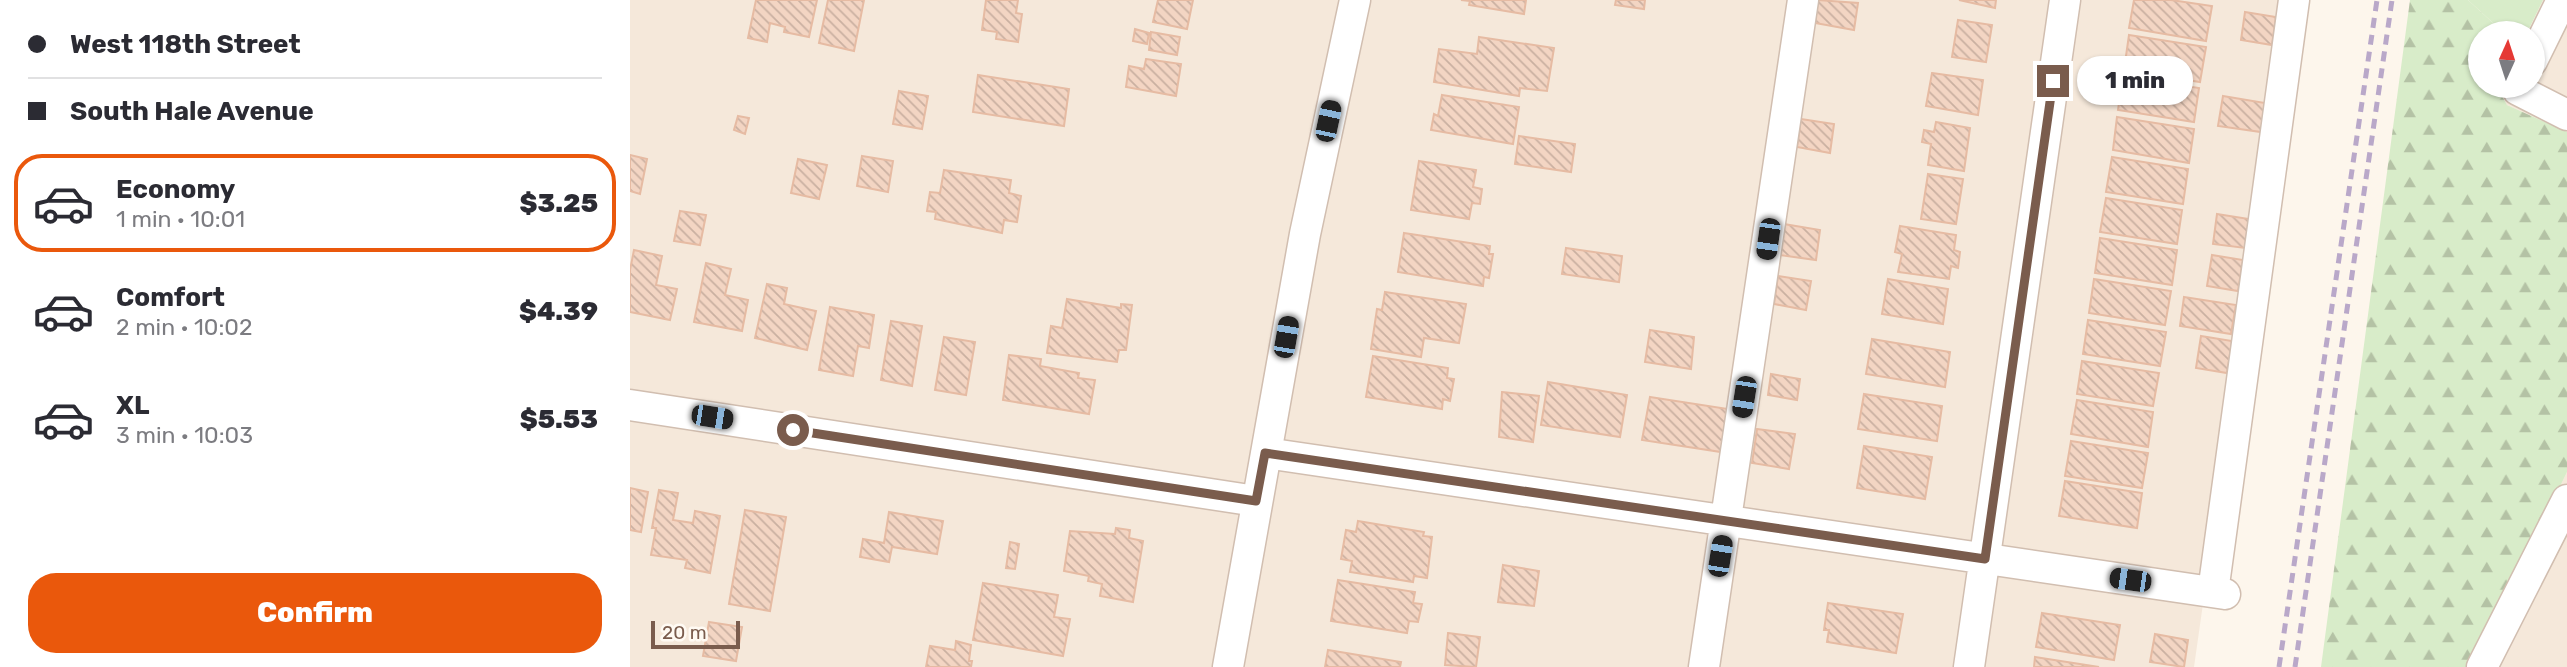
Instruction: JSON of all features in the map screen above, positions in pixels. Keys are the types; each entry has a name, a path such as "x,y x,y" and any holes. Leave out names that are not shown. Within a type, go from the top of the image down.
{"street":[{"path":"1228,667 1305,234 1354,0"},
{"path":"1704,667 1803,0"},
{"path":"1969,667 2065,0"},
{"path":"1265,453 2219,593 2294,0"},
{"path":"2545,35 2562,0"},
{"path":"2537,98 2567,114"},
{"path":"630,405 1256,501"},
{"path":"2482,667 2567,500"}],"shaded area":[{"path":"630,0 2289,0 2194,667 630,667"},
{"path":"2543,0 2567,0 2567,132 2507,105 2503,98 2545,98 2545,21 2533,21"},
{"path":"2567,472 2567,667 2472,667 2492,623"}],"green space":[{"path":"2410,0 2468,0 2491,21 2468,21 2468,98 2503,98 2507,105 2567,132 2567,472 2472,667 2321,667"},
{"path":"2468,0 2543,0 2533,21 2491,21"}],"building":[{"path":"756,0 817,0 809,37 784,32 785,27 770,23 767,42 748,38"},
{"path":"828,0 864,0 854,51 819,43"},
{"path":"986,0 1018,0 1016,13 1022,14 1018,42 996,39 997,32 982,30"},
{"path":"1158,0 1193,0 1187,29 1153,22"},
{"path":"1461,0 1526,0 1524,14 1469,5 1470,1"},
{"path":"1616,0 1645,0 1644,9 1615,5"},
{"path":"1818,0 1858,3 1854,30 1815,23"},
{"path":"1959,0 1996,0 1995,8"},
{"path":"2134,0 2171,0 2212,6 2206,41 2129,28"},
{"path":"2245,12 2276,17 2272,45 2241,40"},
{"path":"1958,20 1992,25 1986,62 1952,57"},
{"path":"1135,29 1149,33 1147,44 1133,41"},
{"path":"1151,32 1180,37 1177,55 1149,50"},
{"path":"2129,35 2206,47 2200,82 2124,70"},
{"path":"1479,37 1554,48 1547,91 1520,88 1519,96 1434,82 1439,49 1477,54"},
{"path":"1146,59 1181,64 1176,96 1126,87 1129,66 1144,69"},
{"path":"1932,73 1983,80 1978,115 1926,106"},
{"path":"978,75 1069,89 1064,126 973,112"},
{"path":"2123,76 2199,88 2194,122 2118,110"},
{"path":"899,91 928,96 922,129 893,124"},
{"path":"1442,95 1519,107 1513,144 1431,130 1434,114 1438,116"},
{"path":"2223,96 2265,103 2261,132 2218,126"},
{"path":"738,116 749,118 745,134 734,130"},
{"path":"2117,117 2194,129 2189,163 2113,150"},
{"path":"1801,119 1834,124 1830,153 1797,147"},
{"path":"1936,122 1970,128 1964,171 1928,165 1931,144 1922,142 1924,130 1934,132"},
{"path":"1519,136 1575,144 1571,172 1515,164"},
{"path":"630,155 647,159 640,194 630,191"},
{"path":"862,156 893,161 888,192 857,186"},
{"path":"2112,157 2188,169 2183,204 2106,192"},
{"path":"798,159 827,165 819,199 791,193"},
{"path":"1419,161 1476,170 1473,187 1482,189 1480,204 1472,203 1469,219 1411,210"},
{"path":"944,170 1011,180 1009,193 1021,196 1017,222 1004,220 1002,233 935,219 936,212 927,211 930,192 940,193"},
{"path":"1928,174 1963,179 1956,224 1921,219"},
{"path":"2106,198 2182,210 2177,244 2100,232"},
{"path":"680,211 706,215 700,245 674,241"},
{"path":"2217,214 2249,219 2245,248 2213,244"},
{"path":"1784,224 1820,230 1816,260 1779,255"},
{"path":"1900,226 1956,235 1954,250 1960,252 1958,268 1951,266 1949,279 1898,272 1902,254 1895,252"},
{"path":"1404,233 1490,246 1489,254 1493,254 1489,278 1484,277 1483,286 1398,272"},
{"path":"2100,238 2177,250 2172,285 2095,273"},
{"path":"1566,248 1622,256 1619,282 1562,274"},
{"path":"634,250 662,256 656,285 677,289 670,320 630,312 630,270"},
{"path":"2212,255 2243,260 2238,291 2207,286"},
{"path":"706,263 731,269 725,295 748,300 742,331 694,322"},
{"path":"1778,276 1811,281 1806,310 1774,304"},
{"path":"1888,279 1948,289 1943,324 1882,314"},
{"path":"2094,279 2171,291 2165,325 2089,313"},
{"path":"767,284 787,288 784,304 816,311 807,350 755,338"},
{"path":"1385,292 1466,304 1459,343 1424,338 1421,357 1371,349 1377,309 1382,310"},
{"path":"2184,297 2236,305 2231,334 2180,326"},
{"path":"1067,299 1121,308 1121,304 1132,305 1126,350 1119,350 1117,362 1047,353 1051,326 1062,328"},
{"path":"830,307 874,315 869,348 858,346 853,376 819,370"},
{"path":"2088,320 2166,332 2160,366 2083,354"},
{"path":"891,321 922,326 912,386 881,380"},
{"path":"1650,330 1694,337 1691,369 1645,362"},
{"path":"2201,336 2232,341 2227,373 2196,368"},
{"path":"944,337 975,342 966,395 935,390"},
{"path":"1872,339 1950,352 1945,387 1866,374"},
{"path":"1009,355 1041,359 1040,366 1079,373 1078,378 1095,380 1089,414 1003,400"},
{"path":"1373,356 1448,368 1447,378 1454,379 1450,401 1443,399 1442,409 1366,397"},
{"path":"2082,361 2159,373 2153,406 2077,394"},
{"path":"1771,374 1800,379 1797,400 1768,395"},
{"path":"1548,382 1627,395 1620,437 1541,425"},
{"path":"1502,392 1539,396 1533,442 1499,437"},
{"path":"1864,394 1942,406 1937,441 1858,429"},
{"path":"1650,397 1728,409 1721,452 1642,440"},
{"path":"2077,400 2153,412 2148,447 2071,434"},
{"path":"1757,429 1795,434 1789,469 1752,463"},
{"path":"2071,441 2148,453 2142,488 2065,476"},
{"path":"1864,446 1932,457 1925,499 1857,488"},
{"path":"2065,481 2142,493 2137,528 2059,516"},
{"path":"630,488 648,492 641,532 630,530"},
{"path":"659,490 678,493 673,520 693,523 695,511 720,516 710,573 685,568 687,560 651,555 656,528 652,528"},
{"path":"745,510 786,517 770,611 729,604"},
{"path":"889,512 943,521 937,554 892,547 889,562 860,557 863,539 884,543"},
{"path":"1358,521 1424,532 1423,536 1432,537 1427,578 1414,576 1413,582 1350,572 1352,561 1341,559 1346,530 1356,532"},
{"path":"1116,528 1130,530 1129,538 1143,541 1133,602 1100,596 1102,584 1088,581 1089,576 1064,571 1070,531 1115,534"},
{"path":"1010,542 1019,544 1015,569 1006,568"},
{"path":"1503,565 1539,571 1534,606 1498,602"},
{"path":"1338,580 1415,592 1413,603 1422,604 1418,622 1409,621 1407,633 1331,621"},
{"path":"983,583 1058,595 1054,617 1070,619 1063,656 973,640"},
{"path":"1828,603 1903,614 1896,653 1827,642 1829,630 1824,630"},
{"path":"2042,613 2120,625 2114,660 2036,647"},
{"path":"709,622 742,627 736,661 703,656"},
{"path":"1448,633 1480,637 1476,667 1445,665"},
{"path":"2155,634 2188,640 2184,667 2150,662"},
{"path":"956,641 971,645 971,667 926,667 930,646 955,650"},
{"path":"1328,650 1401,662 1400,667 1325,667"},
{"path":"2035,657 2099,667 2034,667"}],"railway":[{"path":"2279,667 2377,0"},
{"path":"2295,667 2392,0"}],"route":[{"path":"793,430 1256,501 1265,453 1985,559 2053,81"}]}
